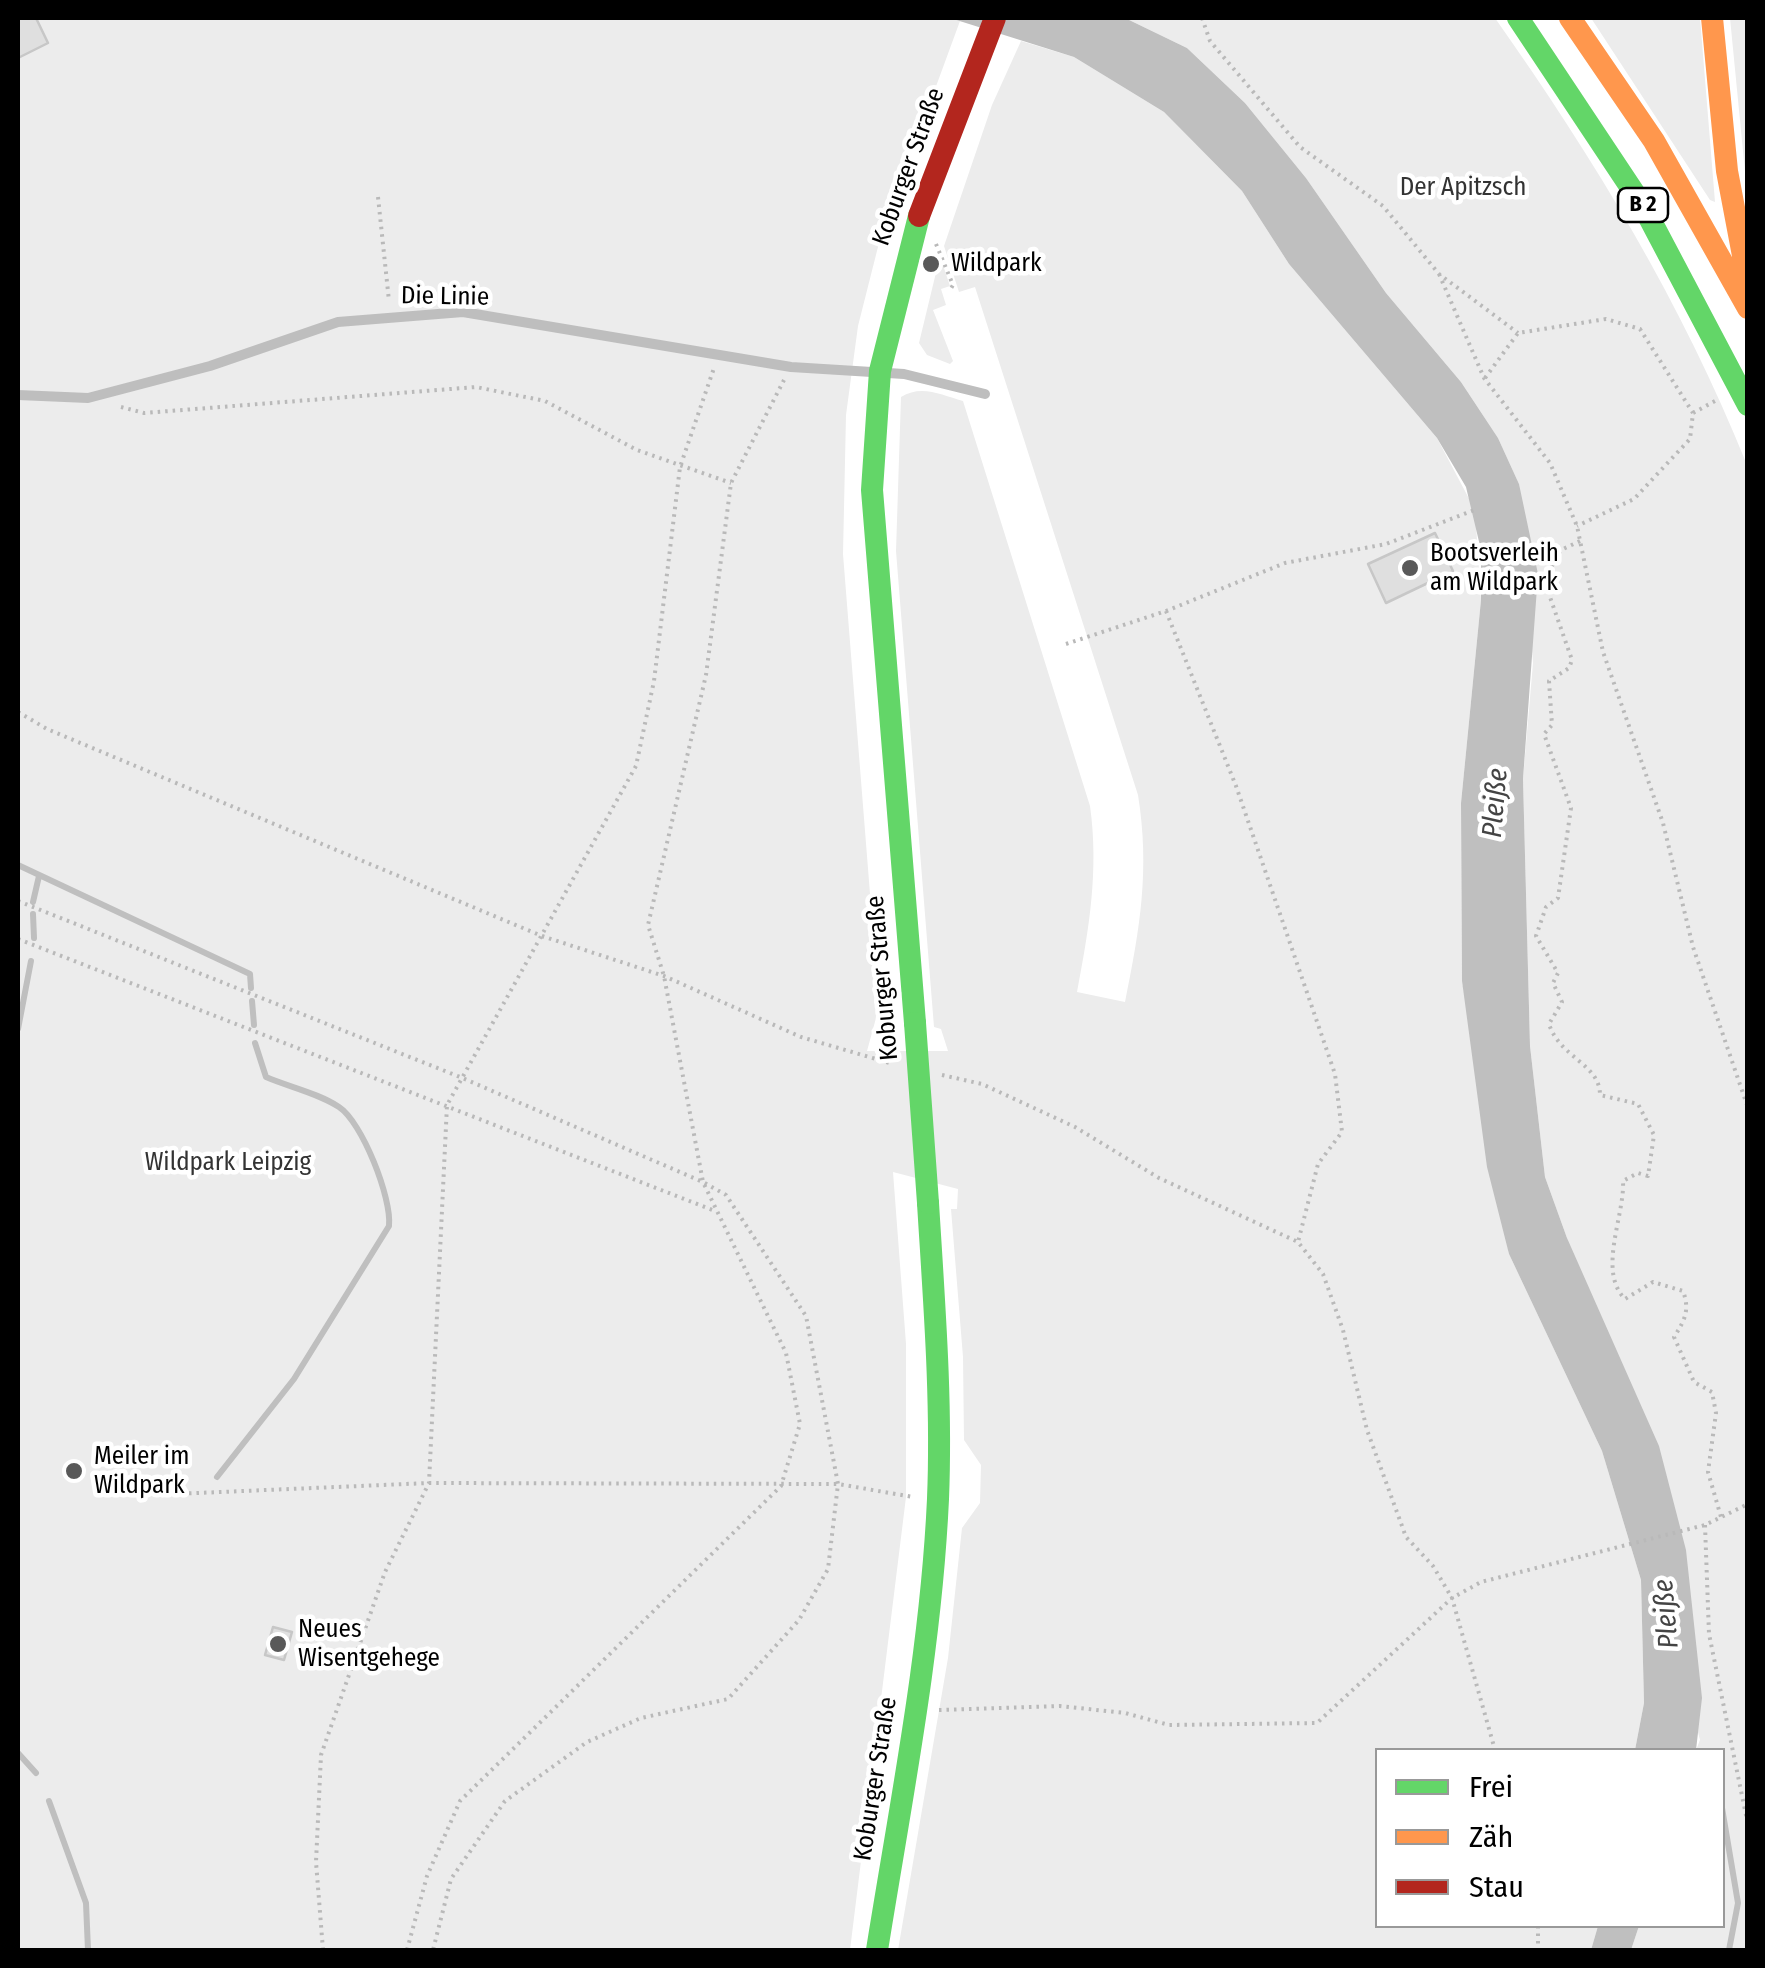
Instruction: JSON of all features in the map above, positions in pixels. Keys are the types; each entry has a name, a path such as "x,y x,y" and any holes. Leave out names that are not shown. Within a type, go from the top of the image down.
{"main road":[{"name":"Koburger Straße","path":"877,1950 914,1708 938,1498 938,1364 915,1023 878,608 872,483 879,373 915,223 995,18"},
{"name":"B 2","path":"1518,18 1606,143 1672,252 1748,405"},
{"name":"B 2","path":"1570,18 1654,140 1748,308"},
{"path":"1712,18 1728,171 1748,282"}],"lane":[{"name":"Die Linie","path":"18,395 88,398 210,366 338,322 463,312 792,367 904,374 985,394"}],"path":[{"path":"1202,18 1210,41 1300,148 1383,206 1439,274 1518,334"},
{"path":"378,197 391,316"},
{"path":"915,223 942,251 953,285 950,290"},
{"path":"1439,274 1484,378 1550,464 1577,526 1602,652 1663,823 1693,947 1748,1108"},
{"path":"1484,378 1518,334 1606,319 1640,328 1693,413 1690,439 1634,499 1577,526"},
{"path":"323,1950 316,1862 321,1755 385,1572 429,1483 447,1105 636,766 654,681 680,467 718,354"},
{"path":"408,1950 426,1876 460,1801 781,1486 800,1424 786,1353 703,1182 664,976 648,924 706,675 731,482 792,367"},
{"path":"88,398 144,413 476,387 546,401 680,467 731,482"},
{"path":"1693,413 1723,396"},
{"path":"1066,644 1166,611 1285,563 1386,544 1477,509"},
{"path":"1580,541 1561,550 1544,580 1560,618 1562,640 1571,650 1569,668 1550,681 1552,725 1544,734 1570,808 1570,824 1564,834 1569,840 1558,898 1546,907 1536,936 1558,974 1553,983 1562,1002 1549,1024 1554,1040 1576,1064 1590,1068 1600,1082 1600,1095 1638,1104 1654,1135 1648,1176 1638,1173 1623,1181 1624,1210 1611,1246 1617,1292 1625,1299 1633,1297 1653,1282 1683,1291 1688,1304 1686,1319 1674,1337 1694,1382 1712,1392 1716,1413 1708,1472 1721,1517"},
{"path":"1166,611 1236,786 1335,1074 1342,1132 1318,1164 1298,1242"},
{"path":"18,712 47,730 542,936 664,976 801,1037 904,1066"},
{"path":"18,902 460,1077 703,1182 726,1195 806,1316 838,1484 828,1568 800,1620 728,1699 641,1718 587,1742 505,1801 450,1879 433,1950"},
{"path":"18,939 715,1211"},
{"path":"924,1071 982,1084 1075,1127 1159,1178 1298,1242 1324,1274 1343,1330 1367,1430 1406,1536 1433,1566 1452,1598 1494,1748"},
{"path":"174,1494 429,1483 838,1484 938,1498"},
{"path":"914,1708 1060,1706 1125,1713 1169,1726 1316,1723 1452,1598 1481,1582 1705,1525 1748,1504"},
{"path":"1705,1525 1709,1634 1748,1826"}],"green space":[{"name":"Wildpark Leipzig","path":"18,18 960,21 880,239 858,326 846,415 843,554 879,1007 867,1051 948,1051 941,1029 934,1027 896,551 901,397 916,391 963,401 1090,806 1093,877 1077,992 1125,1002 1142,899 1138,795 975,287 959,292 944,246 992,105 1021,41 1074,57 1164,112 1242,191 1289,264 1437,438 1475,510 1481,600 1461,803 1462,981 1509,1254 1602,1451 1641,1580 1644,1703 1635,1748 1375,1748 1375,1928 1597,1928 1591,1950 898,1950 948,1658 962,1528 980,1503 981,1465 964,1440 963,1357 951,1209 957,1209 958,1189 893,1172 906,1344 906,1497 850,1950 18,1950"},
{"name":"Der Apitzsch","path":"1125,18 1495,18 1634,234 1694,347 1747,465 1747,1950 1631,1950 1638,1928 1725,1928 1725,1748 1697,1748 1700,1740 1567,1238 1545,1177 1530,1046 1523,779 1533,663 1519,484 1498,438 1461,382 1386,293 1306,178 1245,103 1187,48"},
{"path":"1591,18 1700,18 1715,202 1710,200"},
{"path":"1730,18 1747,18 1747,192"},
{"path":"940,256 950,286 941,289 946,305 933,310 953,361 950,364 927,355 919,343"}],"water":[{"name":"Pleiße","path":"950,18 1125,18 1187,48 1245,103 1306,178 1386,293 1461,382 1498,438 1519,484 1538,574 1523,779 1530,1046 1545,1177 1567,1238 1659,1446 1686,1550 1702,1698 1696,1748 1635,1748 1644,1703 1641,1580 1602,1451 1509,1254 1487,1167 1462,981 1461,803 1481,600 1481,550 1466,487 1437,438 1289,264 1242,191 1164,112 1074,57"},
{"path":"1597,1928 1638,1928 1631,1950 1591,1950"}],"building":[{"path":"18,18 36,18 48,43 18,58"},
{"name":"Bootsverleih am Wildpark","path":"1435,533 1453,571 1386,603 1368,564"},
{"name":"Neues Wisentgehege","path":"273,1627 292,1632 284,1660 265,1655"}],"waterway":[{"path":"18,865 250,974 251,988"},
{"path":"33,902 39,876"},
{"path":"33,914 34,938"},
{"path":"18,1029 31,961"},
{"path":"252,1001 254,1025"},
{"path":"217,1477 294,1379 389,1226 386,1198 374,1162 348,1115 322,1098 266,1077 255,1043"},
{"path":"18,1753 36,1773"},
{"path":"49,1801 86,1903 88,1950"},
{"path":"1725,1826 1738,1903 1729,1950"}],"traffic: fast":[{"path":"1518,18 1643,206 1748,405"},
{"path":"915,1023 872,490 880,371 919,216"},
{"path":"915,1023 928,1203"},
{"path":"877,1950 914,1725 938,1499 937,1351 928,1203"}],"traffic: slow":[{"path":"1570,18 1654,141 1748,308"},
{"path":"1712,18 1727,171 1748,282"}],"traffic: jam":[{"path":"919,216 995,18"}],"place":[{"name":"Wildpark","path":"931,264"},
{"name":"Bootsverleih am Wildpark","path":"1410,568"},
{"name":"Meiler im Wildpark","path":"74,1471"},
{"name":"Neues Wisentgehege","path":"278,1644"}]}
